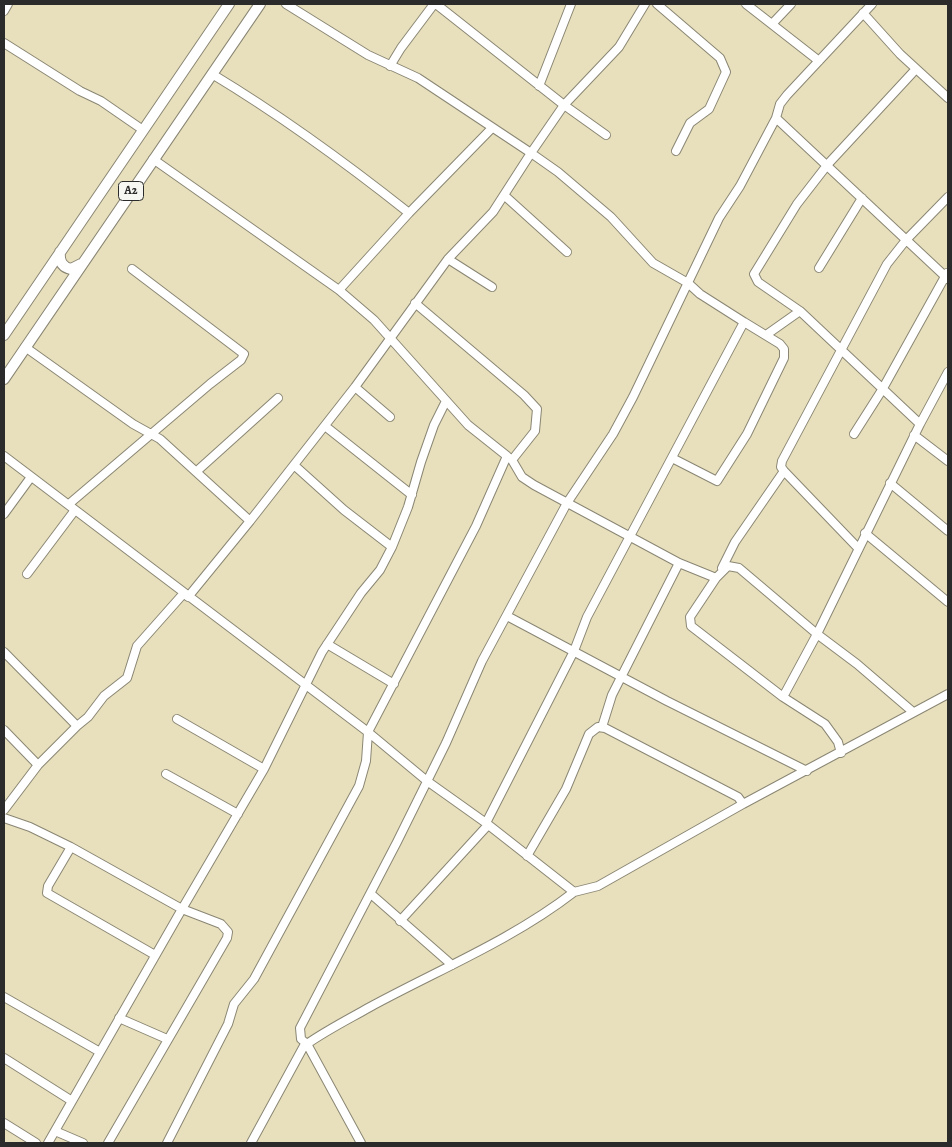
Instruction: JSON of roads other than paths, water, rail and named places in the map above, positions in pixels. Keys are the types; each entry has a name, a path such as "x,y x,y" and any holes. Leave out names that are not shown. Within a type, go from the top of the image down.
{"highway":[{"name":"A2","path":"4,335 229,4"},
{"name":"A2","path":"4,379 80,264 260,4"},
{"path":"60,252 60,261 64,266 72,269 80,264"}],"street":[{"path":"4,11 8,4"},
{"path":"286,4 390,66 418,78 531,153 558,172 612,217 653,263 688,283 700,294 766,335 784,349 784,358 747,434 717,480 672,458"},
{"path":"390,66 434,4 539,86 606,135"},
{"path":"539,86 569,4"},
{"path":"4,810 38,765 88,717 104,696 127,678 137,646 186,595 250,521 355,387 448,259 493,212 564,105 619,47 645,4"},
{"path":"657,4 720,58 726,72 709,109 690,123 676,151"},
{"path":"746,4 819,61"},
{"path":"772,24 791,4"},
{"path":"361,1143 299,1034 300,1028 427,781 482,661 567,504 613,434 719,218 740,186 776,118 780,104 872,4"},
{"path":"863,13 916,69 948,98"},
{"path":"4,43 80,91 101,101 143,130"},
{"path":"916,69 828,164 797,204 754,274 758,282 800,311 920,424"},
{"path":"212,74 253,99 409,212"},
{"path":"776,118 828,164 906,240 947,276 882,390 854,434"},
{"path":"338,290 409,212 492,128"},
{"path":"153,159 338,290 364,311 468,425 509,458 522,477 567,504 679,563 716,578"},
{"path":"505,196 566,252"},
{"path":"858,548 781,467 784,456 887,264 906,240 948,197"},
{"path":"820,268 862,198"},
{"path":"448,259 492,287"},
{"path":"27,574 72,507 151,434 240,360 244,354 132,269"},
{"path":"167,1143 228,1024 234,1004 254,979 359,786 366,761 368,732 476,526 509,458 535,431 537,409 524,395 415,303"},
{"path":"766,335 800,311"},
{"path":"400,921 487,824 574,651 587,617 744,322"},
{"path":"25,347 133,424 160,439 197,470 250,521"},
{"path":"783,697 817,634 914,435 948,372"},
{"path":"355,387 390,417"},
{"path":"197,470 278,398"},
{"path":"48,1143 264,769 328,644 361,593 380,570 392,548 412,495 424,452 446,401"},
{"path":"325,426 412,495"},
{"path":"914,435 948,461"},
{"path":"4,456 368,732 427,781 487,824 574,892"},
{"path":"294,465 351,516 392,548"},
{"path":"784,471 735,542 721,571 690,617 692,626 783,697 825,724 838,742 841,753"},
{"path":"4,514 30,477"},
{"path":"890,484 948,531"},
{"path":"866,533 948,602"},
{"path":"527,856 566,789 589,734 602,726 612,695 679,563"},
{"path":"721,571 728,566 739,568 913,712"},
{"path":"507,616 807,771"},
{"path":"328,644 394,684"},
{"path":"4,652 77,726"},
{"path":"251,1143 306,1044 379,1003 452,966 552,909 574,892 598,886 617,873 948,694"},
{"path":"176,719 264,769"},
{"path":"602,726 738,797 743,804"},
{"path":"4,730 38,765"},
{"path":"166,774 238,814"},
{"path":"4,818 30,827 71,847 182,909 221,924 228,932 227,938 108,1143"},
{"path":"71,847 48,886 47,893 155,955"},
{"path":"370,894 452,966"},
{"path":"4,997 100,1052"},
{"path":"119,1018 167,1040"},
{"path":"4,1058 72,1101"},
{"path":"4,1122 36,1143"},
{"path":"55,1132 83,1143"}]}
